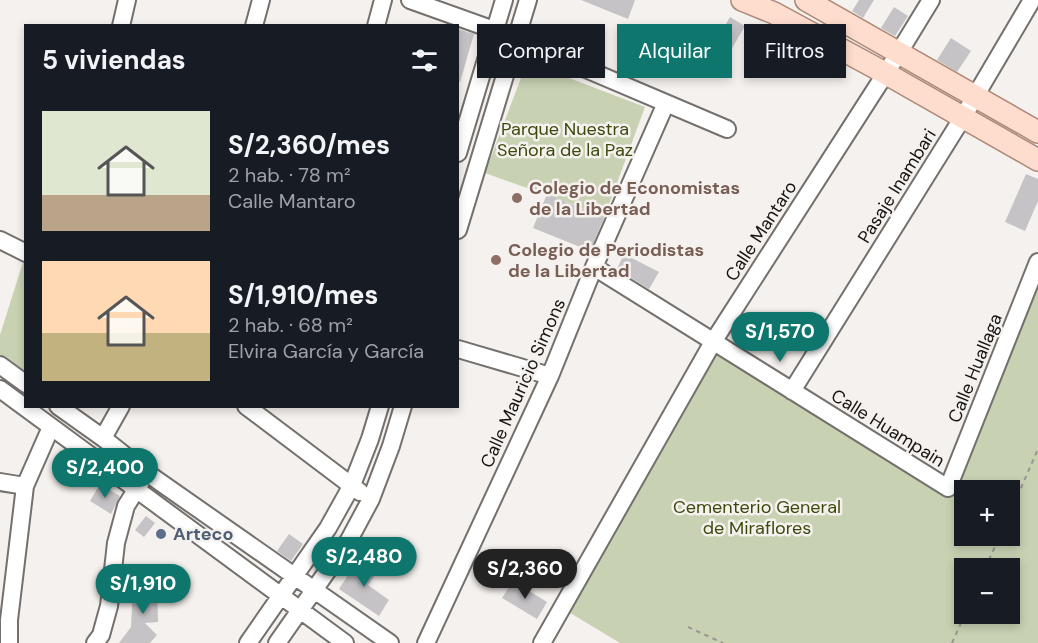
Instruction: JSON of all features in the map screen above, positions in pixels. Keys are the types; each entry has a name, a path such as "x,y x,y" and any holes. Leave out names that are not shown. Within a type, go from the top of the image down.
{"main road":[{"path":"742,0 774,13 1038,160"},
{"path":"806,0 1038,132"}],"street":[{"path":"121,24 127,0"},
{"path":"255,24 261,0"},
{"path":"377,24 383,0"},
{"path":"410,0 477,24"},
{"path":"496,24 504,0"},
{"path":"521,24 528,0"},
{"name":"Calle Mantaro","path":"542,643 713,342 931,0"},
{"name":"Pasaje Inambari","path":"792,391 963,117 1032,0"},
{"path":"605,77 727,129"},
{"path":"459,150 480,78"},
{"path":"459,227 504,78"},
{"name":"Calle Mauricio Simons","path":"426,643 550,376 594,267 666,103"},
{"path":"0,240 24,252"},
{"name":"Calle Huallaga","path":"948,488 1038,262"},
{"name":"Calle Huampain","path":"594,267 948,488"},
{"path":"459,349 550,376"},
{"path":"0,365 24,383"},
{"path":"0,389 24,407"},
{"path":"26,408 345,643"},
{"path":"61,408 147,473 390,643"},
{"path":"102,438 120,408"},
{"path":"249,408 371,500"},
{"path":"248,643 328,528 352,485 379,408"},
{"path":"277,643 350,540 371,500 402,408"},
{"path":"9,643 9,620 25,486 51,427"},
{"path":"95,643 101,635 109,606 116,543 126,506 147,473"},
{"path":"0,482 25,486"}],"path":[{"path":"1020,490 1038,449"},
{"path":"952,643 961,624"},
{"path":"688,627 723,643"}],"green space":[{"name":"Parque Nuestra Señora de la Paz","path":"521,78 569,78 645,107 604,218 485,173"},
{"path":"24,259 24,372 0,356 0,335"},
{"name":"Cementerio General de Miraflores","path":"1038,262 1038,643 620,643 562,608 713,342 948,488"}],"building":[{"path":"581,0 635,0 628,19"},
{"path":"859,0 874,0 863,18 852,11"},
{"path":"894,7 908,16 895,36 881,28"},
{"path":"730,17 744,25 732,48 732,24 726,24"},
{"path":"459,29 474,34 459,82"},
{"path":"951,38 971,51 957,72 937,60"},
{"path":"1026,174 1038,179 1038,201 1025,231 1005,222"},
{"path":"547,194 604,218 590,251 533,228"},
{"path":"624,254 659,272 649,289 617,269"},
{"path":"100,484 120,496 111,514 90,501"},
{"path":"146,516 155,523 144,537 135,530"},
{"path":"289,534 303,544 291,561 277,551"},
{"path":"358,560 377,572 368,585 389,600 379,616 339,589"},
{"path":"513,581 547,602 537,619 502,598"},
{"path":"157,586 158,622 145,623 157,635 150,643 119,643 131,627 133,587"}],"place":[{"name":"Colegio de Economistas de la Libertad","path":"517,198"},
{"name":"Colegio de Periodistas de la Libertad","path":"496,260"},
{"name":"Arteco","path":"161,534"}]}
